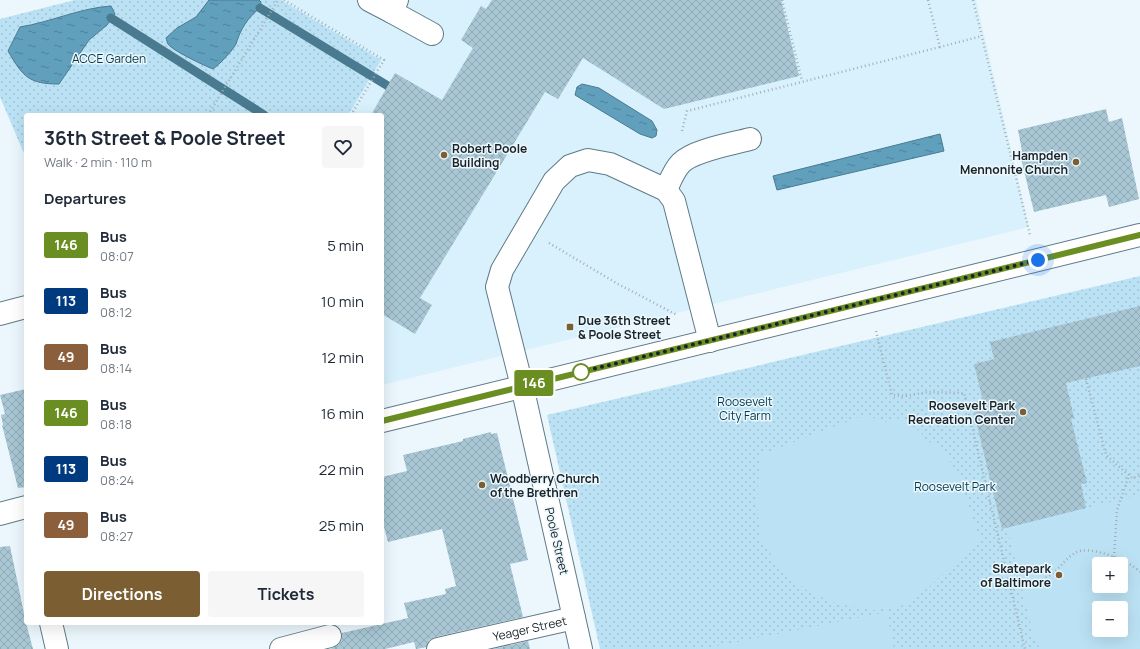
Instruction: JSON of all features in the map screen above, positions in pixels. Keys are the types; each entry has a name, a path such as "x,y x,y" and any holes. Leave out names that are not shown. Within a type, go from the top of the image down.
{"street":[{"path":"368,0 395,6 432,34"},
{"path":"710,340 674,201 666,190 673,174 682,162 695,154 750,139"},
{"name":"Poole Street","path":"581,649 522,386 496,287 502,270 554,181 570,166 588,160 610,164 666,190"},
{"path":"384,420 1140,235"},
{"path":"0,314 24,308"},
{"path":"0,514 24,512"},
{"name":"Yeager Street","path":"438,649 574,618"},
{"path":"51,625 57,649"},
{"path":"281,649 330,636"}],"path":[{"path":"209,113 278,0"},
{"path":"284,0 384,60 352,113"},
{"path":"782,0 802,81"},
{"path":"928,0 940,47"},
{"path":"973,0 1030,237"},
{"path":"681,134 687,111 982,36"},
{"path":"543,239 618,284 682,318"},
{"path":"876,331 892,396 906,396 928,392 964,393 1025,649"},
{"path":"1086,379 1106,455 1132,478 1140,476"},
{"path":"1011,587 1051,575 1076,552 1100,551 1114,557 1117,510 1129,475"},
{"path":"1128,563 1135,566 1140,572"}],"shaded area":[{"path":"75,0 976,0 1029,227 384,385 384,113 24,113 24,153 0,97 0,19"}],"green space":[{"name":"ACCE Garden","path":"75,0 281,0 381,60 349,113 24,113 24,153 0,97 0,19"},
{"name":"Roosevelt Park","path":"1140,276 1140,649 600,649 547,415"},
{"path":"865,415 885,422 897,418 920,431 926,440 941,448 957,472 980,539 929,587 904,605 875,610 838,604 809,592 779,568 760,537 757,502 760,455"},
{"name":"Skatepark of Baltimore","path":"1140,495 1140,649 1040,648 1035,642 1007,527"},
{"path":"887,612 894,649 703,649"}],"water":[{"path":"209,0 259,0 261,2 260,8 252,15 242,29 234,47 213,69 197,62 171,47 166,38 177,28 196,17"},
{"path":"111,6 115,14 107,25 89,40 59,84 40,82 28,77 18,67 8,51 20,27 88,9"},
{"path":"582,84 599,88 652,121 657,130 656,136 652,138 640,134 575,95 577,87"},
{"path":"940,134 944,151 777,190 773,176"}],"building":[{"name":"Robert Poole Building","path":"492,0 781,0 799,76 664,109 583,58 558,99 545,92 420,298 432,305 415,334 384,315 384,113 372,113 395,73 442,100 473,48 461,40 481,6 486,9"},
{"name":"Hampden Mennonite Church","path":"1106,109 1109,122 1122,118 1139,199 1109,207 1106,195 1034,212 1020,154 1022,151 1018,130"},
{"name":"Roosevelt Park Recreation Center","path":"1140,306 1140,366 1066,383 1074,418 1071,419 1087,483 1081,484 1086,508 1002,529 972,404 983,401 974,364 994,359 990,342"},
{"path":"24,389 24,487 18,488 2,425 1,415 5,414 0,395"},
{"path":"491,432 491,434 497,433 528,560 510,564 523,617 435,637 429,640 426,647 417,649 414,642 385,649 330,649 339,645 342,639 342,633 377,625 384,625 384,623 408,618 404,603 446,594 445,589 456,586 442,529 388,542 384,527 384,477 407,471 403,455 463,441 463,439"},
{"path":"10,546 24,613 24,625 27,625 33,649 0,649 0,547"},
{"path":"528,641 530,649 494,649"}],"waterway":[{"path":"260,8 388,86"},
{"path":"111,18 261,113"}],"bus line":[{"name":"146","path":"384,421 1140,235"}],"place":[{"name":"Robert Poole Building","path":"444,155"},
{"name":"Hampden Mennonite Church","path":"1076,162"},
{"name":"Due 36th Street & Poole Street","path":"570,327"},
{"name":"Roosevelt Park Recreation Center","path":"1023,412"},
{"name":"Woodberry Church of the Brethren","path":"482,485"},
{"name":"Skatepark of Baltimore","path":"1059,575"}],"route":[{"path":"581,372 1038,260"}],"park label":[{"name":"Roosevelt City Farm","path":"745,408"}]}
